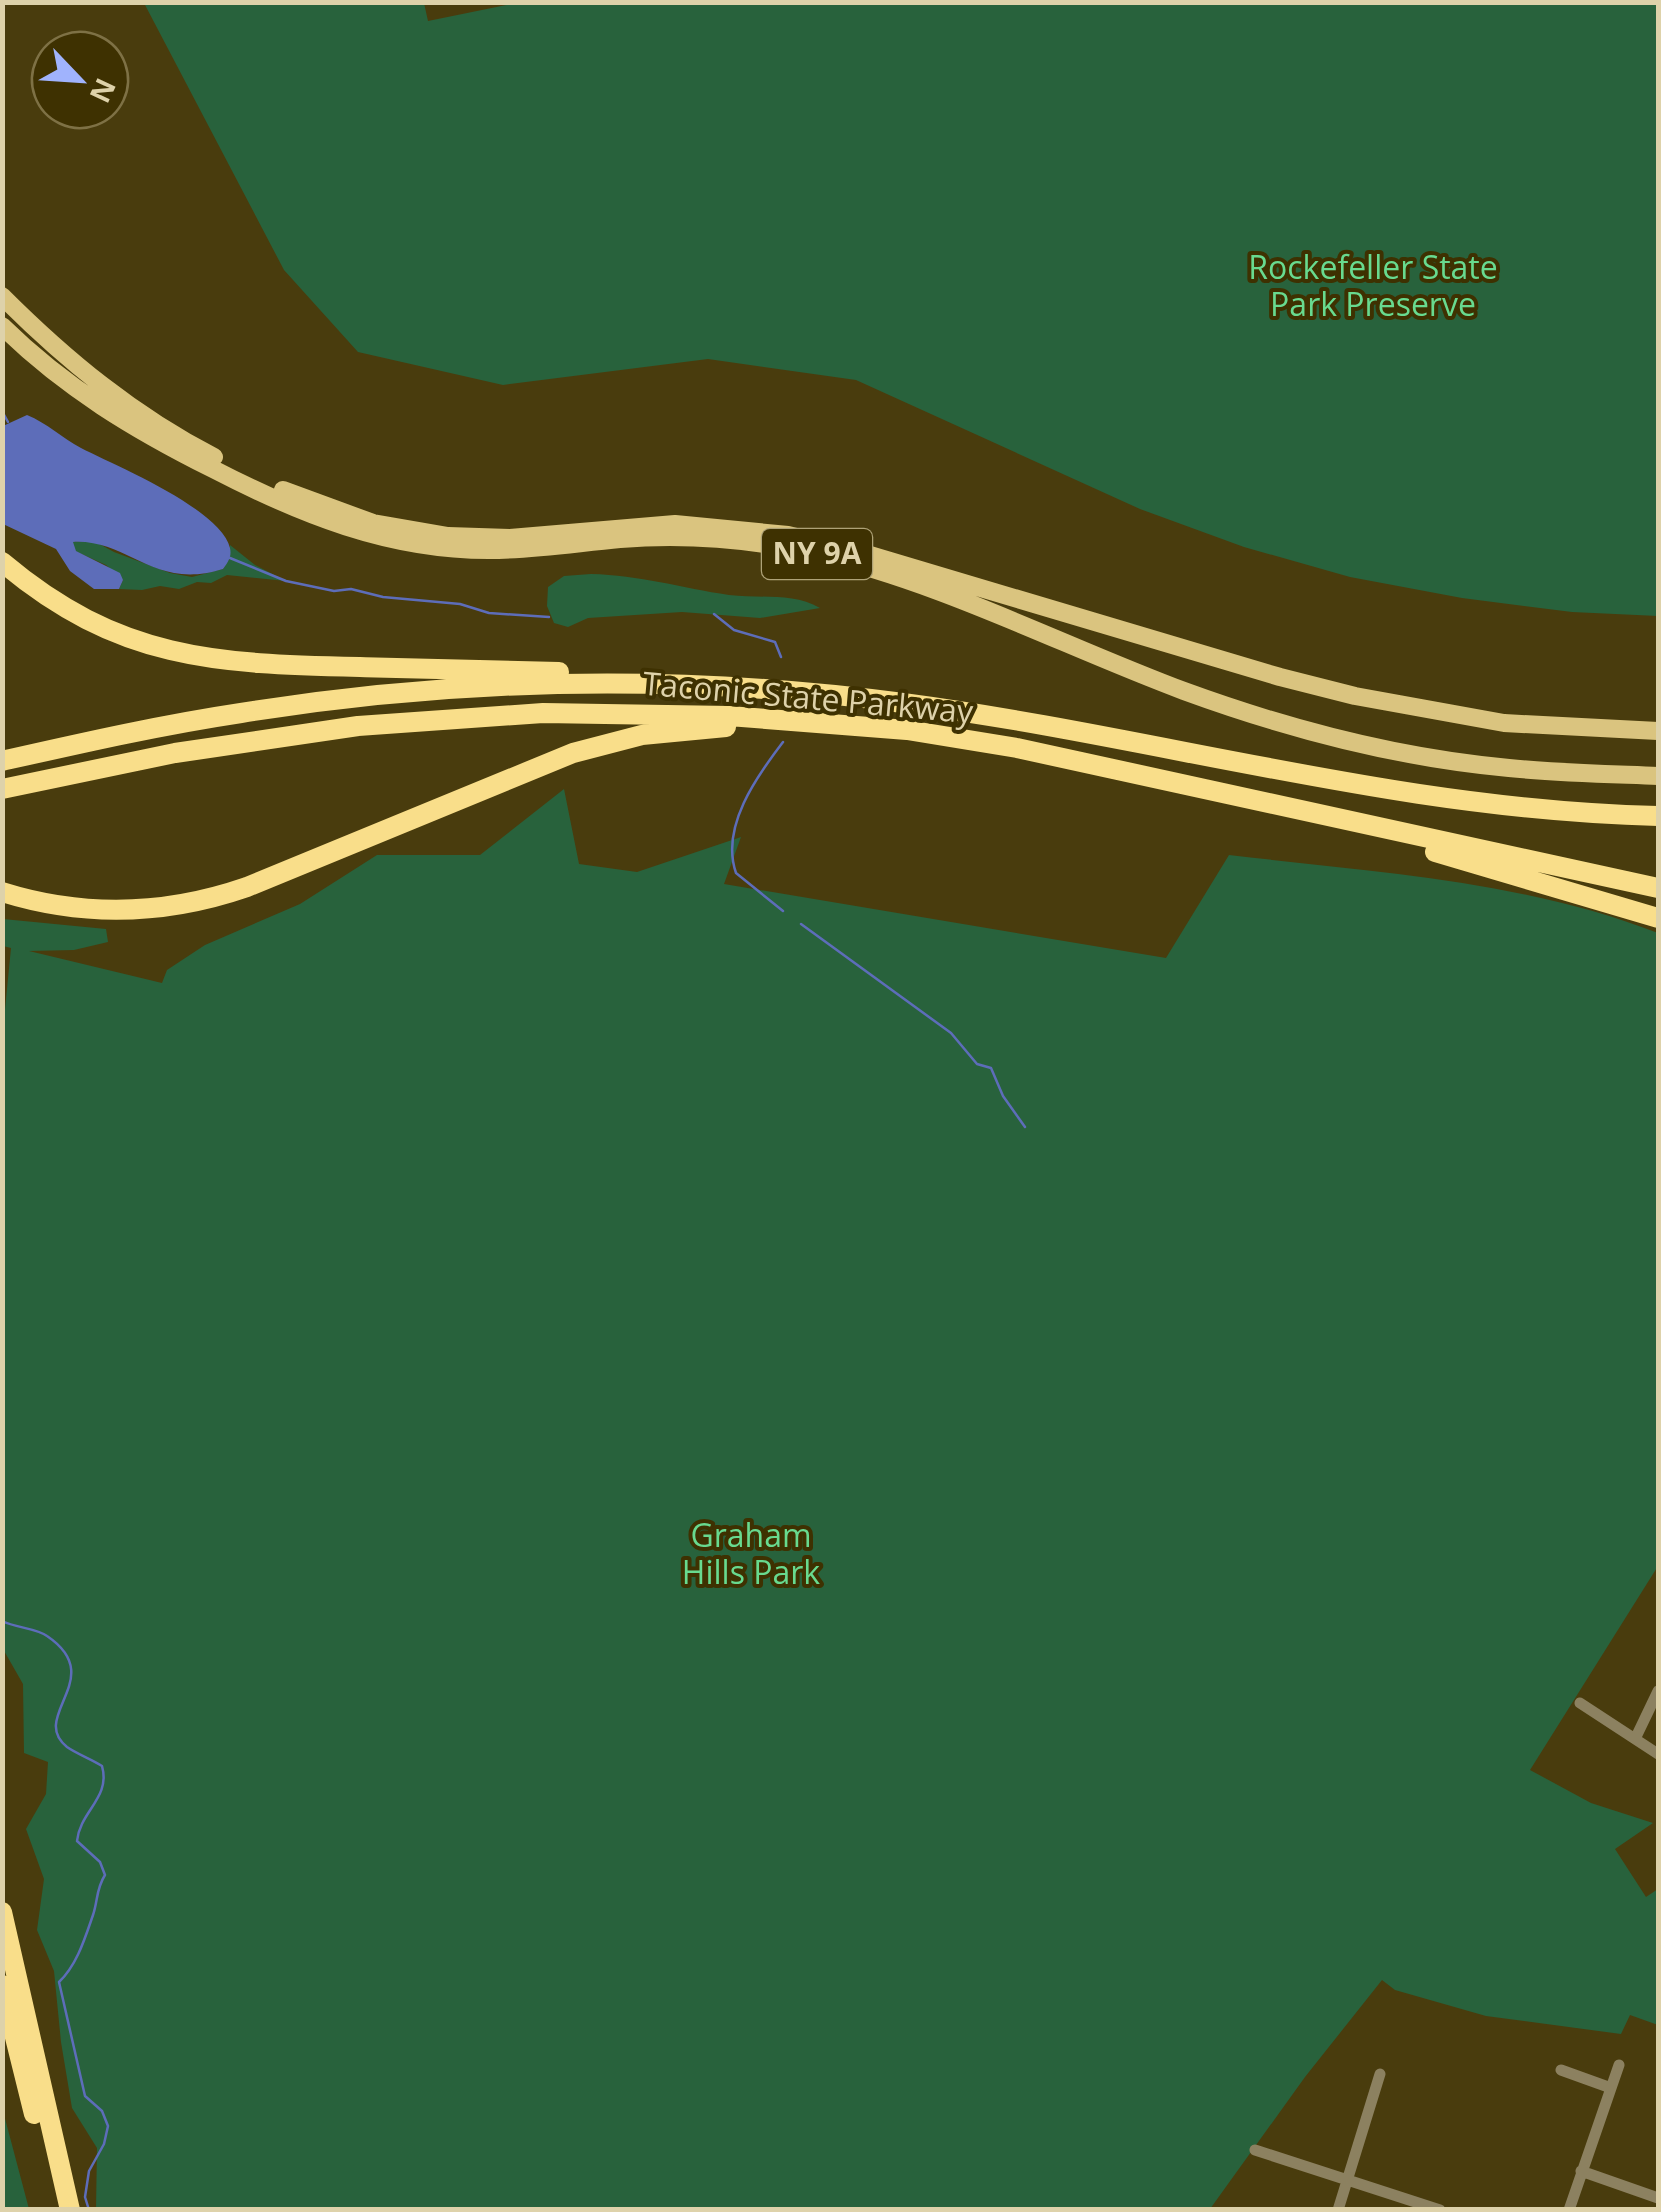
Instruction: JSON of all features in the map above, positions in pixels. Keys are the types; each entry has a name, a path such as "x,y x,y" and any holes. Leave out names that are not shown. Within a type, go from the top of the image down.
{"highway":[{"path":"2,562 43,593 102,626 140,642 194,657 256,665 569,672 654,685"},
{"name":"Taconic State Parkway","path":"2,761 207,718 354,698 502,686 754,688 900,702 1431,798 1547,811 1658,816"},
{"name":"Taconic State Parkway","path":"2,789 247,740 430,719 618,712 822,722 962,738 1658,888"},
{"path":"2,892 52,905 105,911 160,909 196,902 247,887 522,772 601,744 684,730 822,722"},
{"path":"1326,814 1346,830 1496,868 1658,918"},
{"path":"2,1912 70,2210"},
{"path":"2,1985 58,2210"}],"main road":[{"name":"NY 9A","path":"2,296 72,362 170,434 281,490 372,523 466,537 510,538 675,524 788,535 863,552 1354,696 1504,723 1658,731"},
{"name":"NY 9A","path":"2,326 59,377 137,430 272,499 362,533 472,550 658,537 735,541 810,552 920,587 1221,704 1328,736 1470,764 1658,776"}],"street":[{"path":"1636,1737 1658,1691"},
{"path":"1580,1703 1656,1748"},
{"path":"1568,2210 1620,2066"},
{"path":"1561,2070 1611,2088"},
{"path":"1338,2210 1380,2074"},
{"path":"1255,2150 1440,2210"},
{"path":"1582,2171 1658,2198"}],"green space":[{"name":"Rockefeller State Park Preserve","path":"144,3 424,3 428,21 516,3 1658,3 1658,616 1572,612 1462,598 1350,577 1244,547 1140,509 856,380 708,359 503,385 358,352 284,270"},
{"path":"94,541 170,573 192,577 223,569 230,558 230,545 255,565 286,581 227,575 211,583 197,582 179,589 119,589 123,580 106,565 75,551 72,542"},
{"path":"591,574 729,595 787,598 820,608 760,618 682,612 588,618 568,627 554,623 547,606 548,587 564,576"},
{"name":"Graham Hills Park","path":"564,789 579,864 637,872 741,837 724,884 1166,958 1229,855 1446,880 1554,901 1658,933 1658,1566 1530,1770 1591,1803 1653,1823 1615,1849 1646,1897 1658,1889 1658,2025 1630,2015 1621,2034 1486,2016 1395,1990 1382,1980 1305,2077 1210,2209 96,2209 97,2148 72,2108 54,1971 37,1930 44,1879 26,1829 46,1794 48,1762 24,1753 23,1684 3,1649 2,1040 11,948 3,946 3,919 106,929 108,942 74,950 29,951 162,983 167,970 205,945 300,904 377,855 480,855"},
{"path":"3,2111 29,2209 3,2209"}],"water":[{"path":"27,415 81,448 165,490 208,518 230,548 223,569 178,574 110,548 73,542 76,551 120,573 123,580 119,589 94,589 70,571 56,549 3,524 3,426"}],"waterway":[{"path":"2,411 8,422"},
{"path":"230,558 286,581 334,591 351,589 383,597 460,604 489,613 549,617"},
{"path":"714,614 734,630 775,642 781,657"},
{"path":"783,742 744,803 737,820 732,856 736,873 783,911"},
{"path":"801,924 951,1033 977,1064 991,1068 1003,1096 1025,1127"},
{"path":"2,1621 42,1633 64,1652 71,1667 70,1681 56,1722 57,1735 67,1747 102,1766 104,1777 77,1841 100,1862 105,1875 80,1951 59,1982 85,2096 102,2111 108,2126 104,2144 89,2171 85,2197 89,2210"}]}
